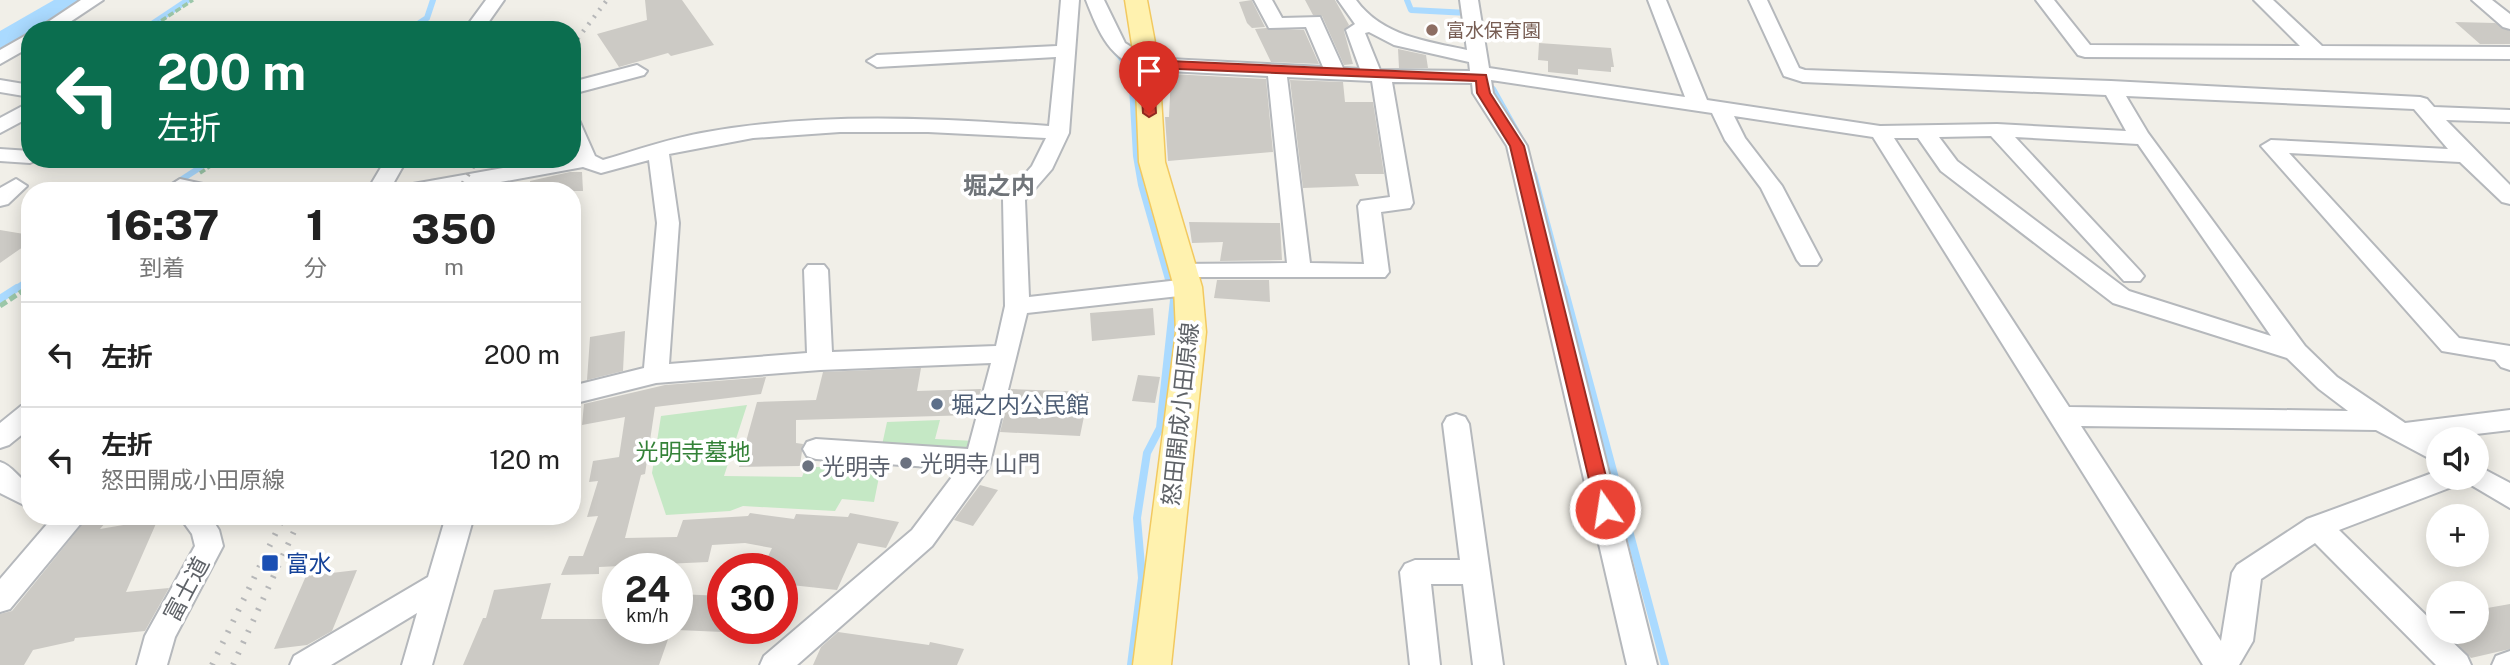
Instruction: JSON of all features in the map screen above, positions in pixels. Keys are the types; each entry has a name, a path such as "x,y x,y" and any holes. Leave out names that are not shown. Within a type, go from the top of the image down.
{"main road":[{"name":"怒田開成小田原線","path":"1136,0 1147,64 1152,162 1185,281 1191,332 1152,665"}],"street":[{"path":"60,21 94,0"},
{"path":"480,21 495,0"},
{"path":"775,665 922,538 979,460 1017,306 1014,200 1041,169 1059,133 1070,0"},
{"path":"1095,0 1103,24 1117,49 1133,61 1147,64 1377,76 1480,69"},
{"path":"1263,0 1276,24 1313,21 1335,74"},
{"path":"1348,0 1369,26 1401,41 1480,69 1880,132 1997,130 2141,138"},
{"path":"1469,0 1483,93 1517,146 1642,665"},
{"path":"1657,0 1709,105 1771,186 1810,260"},
{"path":"1758,0 1791,72 1803,76 2110,87 2420,103 2510,116"},
{"path":"2045,0 2085,51 2510,54"},
{"path":"2263,0 2317,52"},
{"path":"2481,0 2510,23"},
{"path":"1017,306 1156,290 1185,281 1299,270 1377,272 1369,206 1402,203 1377,76 1355,30 1369,26"},
{"path":"0,58 21,45"},
{"path":"877,61 1066,51"},
{"path":"581,86 638,71"},
{"path":"1277,71 1299,270"},
{"path":"0,86 21,90"},
{"path":"2110,87 2141,138 2296,352 2328,383 2380,421 2426,446"},
{"path":"2438,107 2510,103"},
{"path":"2438,107 2466,156 2508,193"},
{"path":"0,127 21,114"},
{"path":"581,147 586,160 601,167 706,138 768,130 888,123 1059,133"},
{"path":"1923,130 1949,166 2121,298 2296,352"},
{"path":"1997,130 2132,276"},
{"path":"1880,132 2220,665 2238,641 2248,573 2317,527 2426,486"},
{"path":"2466,156 2270,146 2451,345 2503,353 2510,361"},
{"path":"656,374 668,223 658,152"},
{"path":"0,155 21,156"},
{"path":"581,162 586,160"},
{"path":"517,182 540,180 568,168"},
{"path":"816,270 820,361"},
{"path":"581,393 656,374 820,361 1006,354"},
{"path":"2060,416 2380,421"},
{"path":"2403,433 2510,419"},
{"path":"0,438 21,420"},
{"path":"1456,424 1488,665"},
{"path":"816,449 979,460"},
{"path":"0,472 15,490 21,493"},
{"path":"2489,483 2510,497"},
{"path":"0,600 63,525"},
{"name":"富士道","path":"152,665 160,636 209,546 205,530 201,525"},
{"path":"417,665 457,525"},
{"path":"2317,527 2456,665"},
{"path":"1424,665 1415,572 1476,572"},
{"path":"305,665 337,652 441,584"}],"path":[{"path":"161,21 193,0"},
{"path":"0,306 21,292"}],"green space":[{"name":"光明寺墓地","path":"747,405 724,476 802,477 806,467 881,467 874,502 842,499 835,511 743,506 730,511 666,515 652,473 661,416"},
{"path":"940,420 935,439 975,441 971,452 882,445 887,422"}],"building":[{"path":"645,0 682,0 714,45 671,56 668,53 619,67 597,34 647,20"},
{"path":"1252,0 1265,27 1252,28 1247,23 1239,2"},
{"path":"1305,0 1335,0 1349,25 1344,31 1353,64 1344,65 1322,16 1313,15"},
{"path":"2455,22 2495,23 2510,31 2510,44 2480,44"},
{"path":"1255,29 1304,30 1319,64 1271,62"},
{"path":"1539,43 1611,48 1614,67 1611,67 1611,72 1578,69 1578,75 1548,72 1548,61 1538,60"},
{"path":"1398,49 1426,55 1428,68 1399,68"},
{"path":"1171,74 1266,79 1273,152 1168,161 1165,117 1169,117"},
{"path":"1290,80 1343,82 1345,102 1373,102 1384,174 1355,174 1359,186 1303,188"},
{"path":"582,172 583,191 581,182 530,181"},
{"path":"1189,222 1280,223 1282,260 1220,261 1223,242 1192,243"},
{"path":"0,230 21,234 21,248 0,263"},
{"path":"1217,280 1269,280 1270,302 1214,298"},
{"path":"1153,308 1155,335 1092,341 1090,313"},
{"path":"625,331 623,371 587,380 590,337"},
{"path":"921,368 917,391 981,389 974,415 796,420 796,443 803,444 800,466 739,467 757,402 816,400 823,372"},
{"path":"1138,375 1160,377 1155,403 1132,401"},
{"path":"766,377 761,394 655,407 645,474 641,475 625,538 677,537 683,520 748,516 750,513 794,519 796,514 848,517 850,513 899,522 886,548 858,543 837,590 798,586 798,553 770,553 772,548 745,543 712,545 710,553 707,553 707,562 693,563 693,553 602,553 599,574 561,575 569,556 583,556 598,516 587,517 598,481 589,482 593,461 619,457 625,417 582,425 584,404 665,385"},
{"path":"1011,389 1089,392 1080,436 1000,432"},
{"path":"980,485 998,490 973,526 954,520"},
{"path":"82,525 103,525 100,529 123,525 155,525 126,592 169,588 145,631 75,638 74,641 33,650 24,665 0,665 0,614 12,611"},
{"path":"357,570 332,631 307,645 274,649 306,576"},
{"path":"551,583 541,619 602,619 602,644 666,644 659,665 463,665 483,618 486,618 494,590"},
{"path":"693,595 707,595 707,631 693,631"},
{"path":"2510,604 2510,649 2471,658 2458,644 2489,644 2489,608"},
{"path":"838,632 929,645 930,642 964,649 957,665 813,665 821,647"}],"waterway":[{"path":"41,21 76,0"},
{"path":"156,21 188,0"},
{"path":"422,21 427,18 433,0"},
{"path":"1407,0 1411,10 1468,13"},
{"path":"0,45 21,33"},
{"path":"1115,51 1131,69 1136,156 1141,185 1171,290"},
{"path":"1493,89 1525,146"},
{"path":"178,182 199,168"},
{"path":"1534,174 1565,290"},
{"path":"15,289 21,285"},
{"path":"1131,665 1142,578 1137,518 1147,453 1160,428 1174,300 1171,288"},
{"path":"1564,288 1665,665"},
{"path":"0,299 15,289"}],"railway":[{"path":"581,34 607,0"},
{"path":"464,182 472,168"},
{"path":"212,665 280,525"},
{"path":"233,665 297,525"}],"place":[{"name":"富水保育園","path":"1432,30"},
{"name":"堀之内公民館","path":"937,404"},
{"name":"光明寺 山門","path":"906,463"},
{"name":"光明寺","path":"808,466"},
{"name":"富水","path":"270,563"}],"district":[{"name":"堀之内","path":"999,185"}],"route":[{"path":"1149,113 1147,64 1381,76 1482,78 1483,93 1517,146 1605,509"}]}
